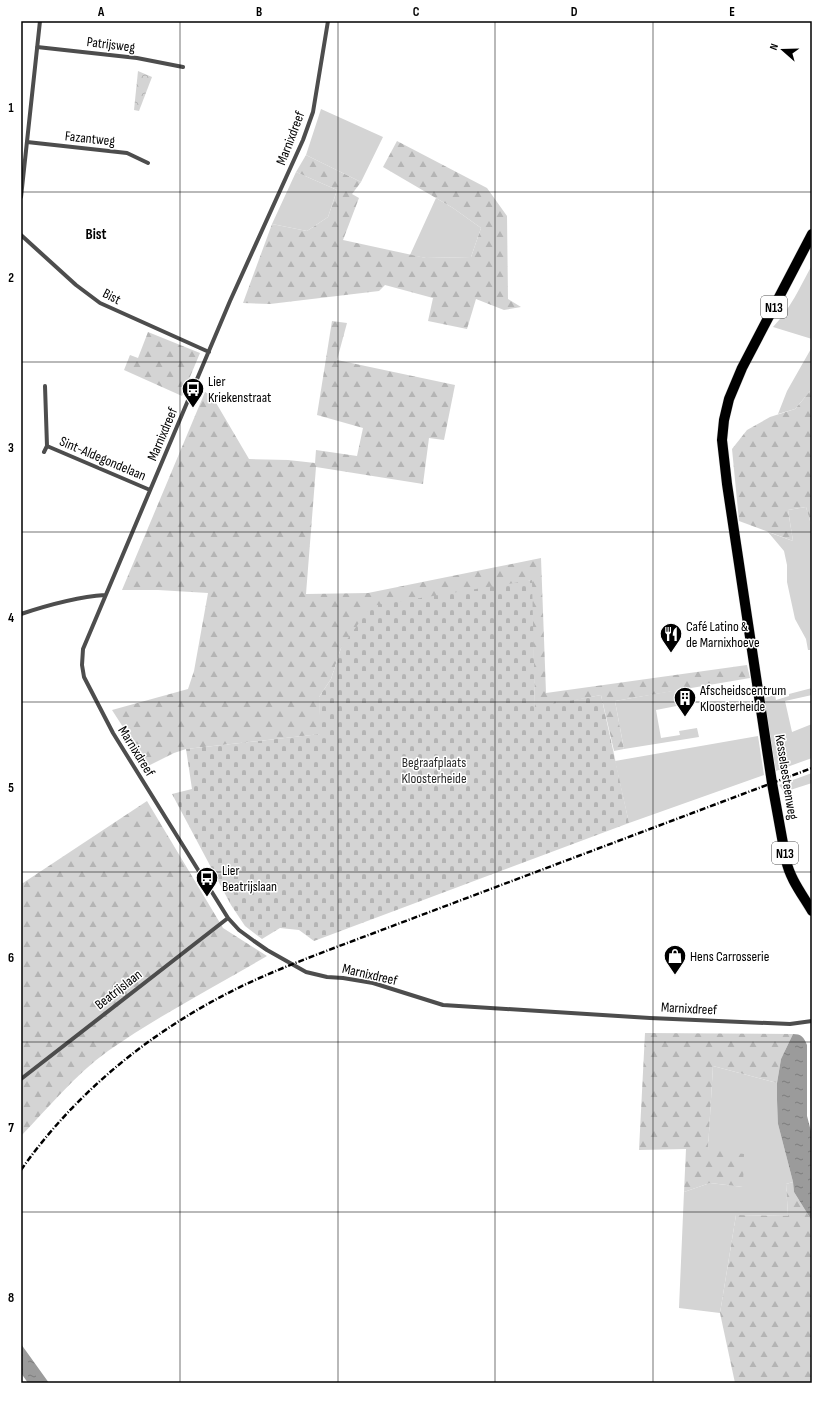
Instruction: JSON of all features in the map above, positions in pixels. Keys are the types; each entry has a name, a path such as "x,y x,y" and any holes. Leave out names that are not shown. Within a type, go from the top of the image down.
{"main road":[{"name":"Kesselsesteenweg","path":"812,234 736,381 727,405 722,440 772,783 786,860 791,875 812,911"}],"street":[{"path":"21,197 40,21"},
{"name":"Marnixdreef","path":"328,21 316,99 306,132 209,352 83,649 82,665 84,677 113,733 228,918 239,930 260,946 306,972 327,977 373,983 444,1005 650,1018 759,1023 790,1024 812,1021"},
{"name":"Patrijsweg","path":"37,47 137,58 183,67"},
{"name":"Fazantweg","path":"27,142 127,153 148,163"},
{"name":"Bist","path":"21,235 76,285 100,303 209,352"},
{"name":"Sint-Aldegondelaan","path":"44,452 47,446 45,386"},
{"name":"Sint-Aldegondelaan","path":"47,446 150,490"},
{"path":"21,614 90,596 105,595"},
{"name":"Beatrijslaan","path":"21,1079 228,918"}],"green space":[{"path":"138,71 152,77 139,111 134,110"},
{"path":"321,109 383,137 361,182 306,155"},
{"path":"397,141 487,188 507,216 508,299 521,307 504,310 476,299 467,329 428,321 433,298 385,285 379,291 270,304 243,303 272,224 307,231 328,217 337,190 296,172 306,155 361,182 352,194 359,198 343,240 426,258 471,257 481,228 453,208 383,167"},
{"path":"296,172 337,190 328,217 307,231 272,224"},
{"path":"436,198 481,228 471,257 426,258 410,255"},
{"path":"812,265 812,339 773,327 790,305"},
{"path":"332,321 347,323 337,360 455,385 444,440 429,438 423,484 316,467 306,594 368,593 541,558 546,693 747,665 750,678 615,701 624,749 614,751 601,695 535,708 531,580 341,648 331,679 319,697 321,734 186,749 174,753 148,766 112,710 188,689 194,671 208,593 158,590 122,590 205,392 212,396 249,459 288,460 315,463 316,450 357,456 363,428 317,415"},
{"path":"148,332 200,353 182,396 124,370 130,355 138,358"},
{"path":"812,347 812,390 795,409 778,414 787,391"},
{"path":"811,390 812,528 806,507 788,510 793,541 739,521 732,449 747,430 770,417 795,409"},
{"path":"806,507 812,528 812,650 808,650 806,639 795,619 787,582 787,565 784,551 768,532 793,541 788,510"},
{"name":"Begraafplaats Kloosterheide","path":"532,580 535,707 601,695 629,823 314,941 299,930 280,928 262,939 245,926 231,905 172,794 192,789 186,749 320,734 319,697 331,679 341,648 371,606"},
{"path":"689,688 692,703 656,710 661,738 680,735 679,731 697,728 699,737 624,749 615,701"},
{"path":"812,688 812,695 785,701 792,732 812,724 812,758 776,771 764,698 775,695 776,700 789,696 789,694"},
{"path":"758,736 764,775 629,823 615,761"},
{"path":"812,773 812,783 784,792 779,785"},
{"path":"147,801 223,928 267,956 166,1014 108,1051 84,1070 21,1136 21,882 23,883"},
{"path":"645,1033 793,1034 781,1059 777,1083 713,1066 708,1149 744,1154 743,1187 710,1183 684,1192 686,1149 639,1150"},
{"path":"713,1066 777,1083 778,1124 793,1182 786,1184 788,1216 736,1215 720,1313 679,1308 684,1192 710,1183 743,1187 708,1149"},
{"path":"793,1182 794,1192 812,1221 812,1383 735,1383 720,1313 736,1215 788,1216 786,1184"}],"water":[{"path":"793,1034 802,1036 807,1045 807,1116 812,1135 812,1221 794,1192 793,1182 778,1124 777,1083 781,1059"},
{"path":"21,1344 49,1383 28,1383 21,1373"}],"railway":[{"path":"21,1170 65,1115 116,1067 173,1025 234,990 321,953 812,768"}],"place":[{"name":"Lier Kriekenstraat","path":"193,408"},
{"name":"Café Latino & de Marnixhoeve","path":"671,654"},
{"name":"Afscheidscentrum Kloosterheide","path":"685,718"},
{"name":"Lier Beatrijslaan","path":"207,898"},
{"name":"Hens Carrosserie","path":"675,976"}],"district":[{"name":"Bist","path":"96,234"}]}
